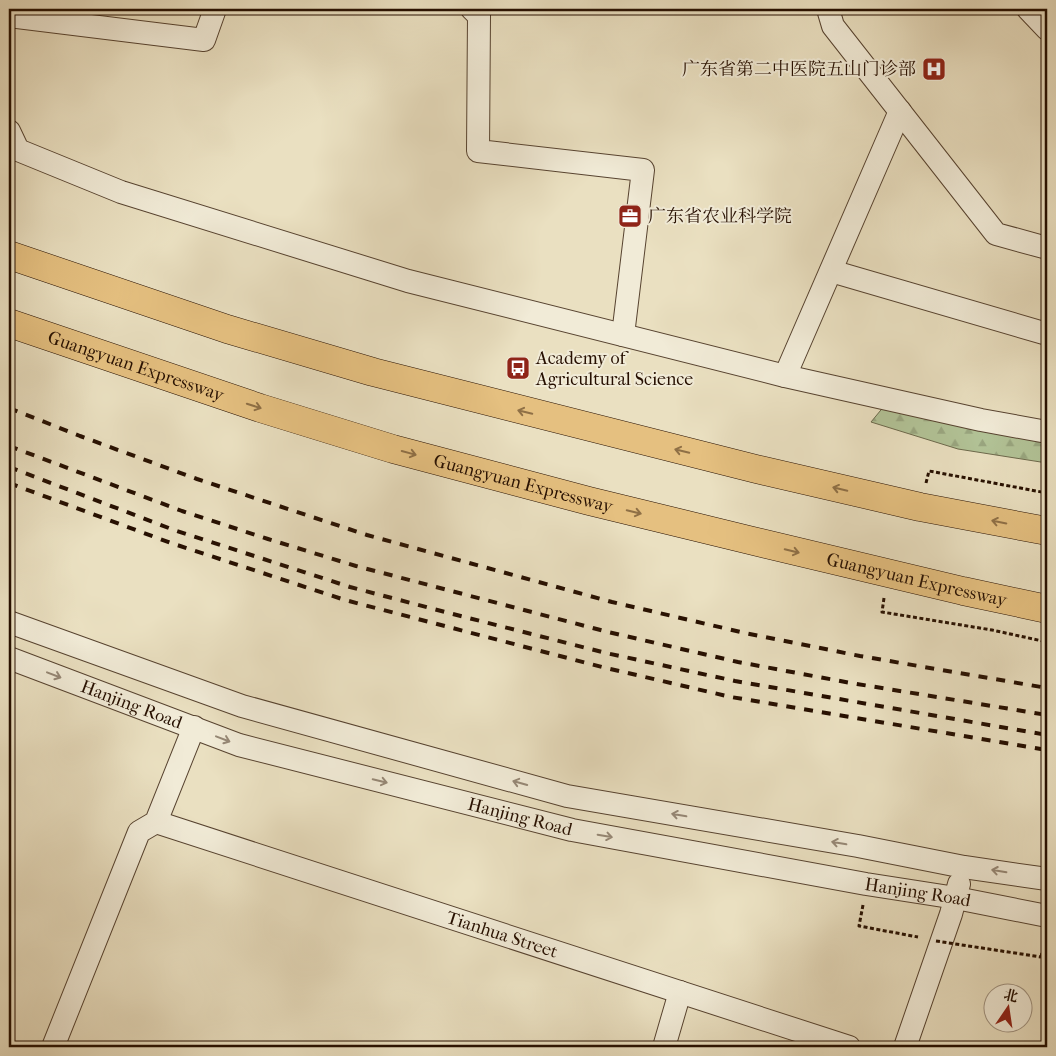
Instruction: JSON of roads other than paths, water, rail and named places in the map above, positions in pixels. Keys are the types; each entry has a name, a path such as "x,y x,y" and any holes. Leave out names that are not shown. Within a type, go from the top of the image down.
{"highway":[{"path":"9,236 227,329"},
{"path":"9,255 227,329 373,372 756,469 920,507 1047,531"},
{"name":"Guangyuan Expressway","path":"16,325 260,408 393,449 589,501 926,583 1047,609"}],"street":[{"path":"9,16 204,40 215,9"},
{"path":"472,9 479,16 478,151 643,170 623,336"},
{"path":"828,9 833,26 996,234 1047,248"},
{"path":"1028,9 1047,29"},
{"path":"786,376 900,111"},
{"path":"9,131 18,150 121,192 408,281 786,376 981,420 1047,432"},
{"path":"831,271 1047,334"},
{"name":"Hanjing Road","path":"9,622 242,706 567,796 1047,879"},
{"name":"Hanjing Road","path":"9,658 239,745 572,830 1047,916"},
{"path":"53,1047 139,832 156,822 194,727"},
{"name":"Tianhua Street","path":"156,822 849,1047"},
{"path":"905,1047 956,898 964,866"},
{"path":"664,1047 680,992"}],"railway":[{"path":"9,408 197,479 367,535 612,602 745,633 860,656 1047,688"},
{"path":"9,446 182,511 268,539 356,566 608,632 738,662 851,683 1047,715"},
{"path":"9,467 174,530 350,587 449,613 606,653 735,681 1047,735"},
{"path":"9,483 171,543 345,600 602,667 731,697 1047,750"}],"place":[{"name":"广东省第二中医院五山门诊部","path":"934,69"},
{"name":"广东省农业科学院","path":"630,216"},
{"name":"Academy of Agricultural Science","path":"518,368"}]}
